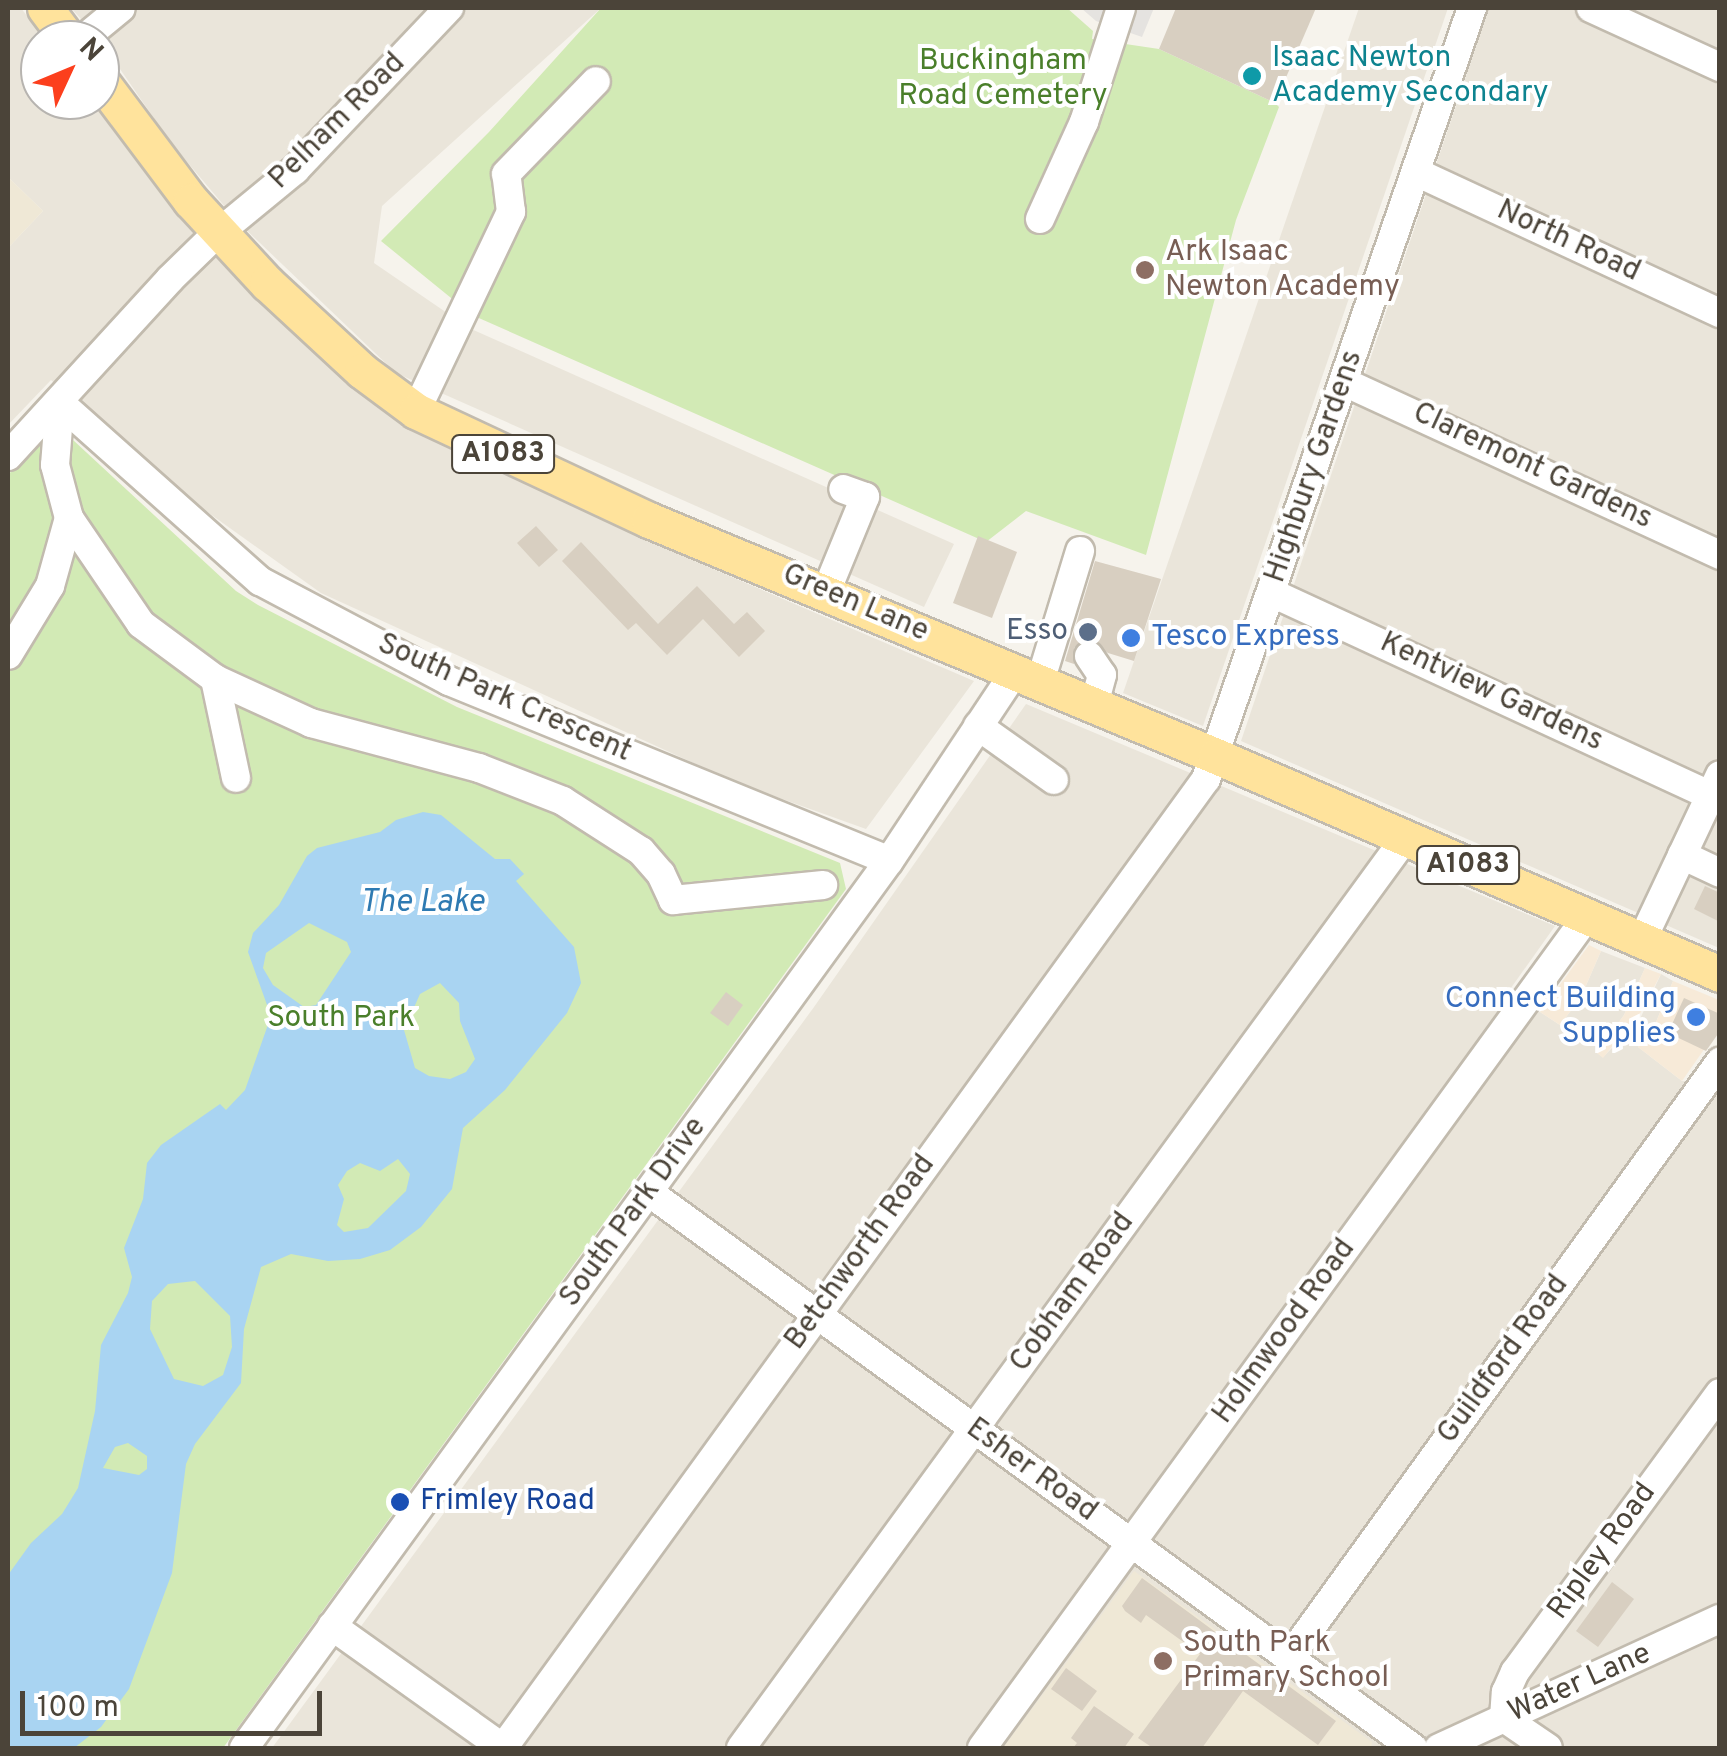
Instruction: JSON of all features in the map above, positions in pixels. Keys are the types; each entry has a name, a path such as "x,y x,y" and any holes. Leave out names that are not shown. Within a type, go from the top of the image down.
{"main road":[{"name":"Green Lane","path":"120,105 220,231 362,372 416,411 649,520 1216,756 1720,974"}],"street":[{"name":"Pelham Road","path":"8,456 60,404 170,279 220,231 295,170 450,8"},
{"path":"1040,219 1084,122 1121,8"},
{"name":"Highbury Gardens","path":"1216,756 1472,8"},
{"path":"1591,8 1720,68"},
{"path":"416,411 512,210 503,181 506,174 596,81"},
{"name":"North Road","path":"1416,172 1720,313"},
{"name":"Claremont Gardens","path":"1344,382 1720,555"},
{"path":"60,404 55,466 70,518 141,624 215,679 311,724 479,768 563,801 640,851 662,874 673,900 823,885"},
{"name":"South Park Crescent","path":"60,404 260,581 449,681 890,861"},
{"path":"826,592 865,497 843,488"},
{"path":"8,655 50,586 70,518"},
{"name":"South Park Drive","path":"244,1748 890,861 978,726 1056,646 1080,552"},
{"name":"Kentview Gardens","path":"1272,593 1715,785"},
{"path":"1089,656 1102,675 1094,705"},
{"path":"215,679 236,778"},
{"path":"978,726 1054,780"},
{"name":"Betchworth Road","path":"503,1748 1206,779 1216,756"},
{"path":"1642,938 1715,785"},
{"name":"Cobham Road","path":"741,1748 1404,838"},
{"path":"1682,855 1720,873"},
{"name":"Holmwood Road","path":"982,1748 1588,915"},
{"name":"Guildford Road","path":"1290,1658 1720,1062"},
{"name":"Esher Road","path":"650,1193 1413,1748"},
{"name":"Ripley Road","path":"1504,1718 1506,1692 1515,1672 1720,1393"},
{"name":"Water Lane","path":"1439,1748 1720,1619"},
{"path":"332,1626 503,1748"},
{"path":"1504,1718 1548,1748"}],"shaded area":[{"path":"8,8 21,8 30,20 20,20 20,120 106,120 185,223 371,403 690,559 974,681 866,829 735,782 321,593 178,491 51,380 8,425 8,248 43,211 8,177"},
{"path":"71,8 601,8 382,206 374,263 469,328 954,544 924,607 396,373 238,222 171,143 120,69 120,20 82,20"},
{"path":"1081,8 1154,8 1142,37 1096,21"},
{"path":"1359,8 1448,8 1203,726 1123,693"},
{"path":"1489,8 1719,8 1719,948 1241,741"},
{"path":"8,177 43,211 8,248"},
{"path":"1026,704 1555,926 1501,1002 1540,1012 1560,1025 1581,997 1601,951 1645,968 1624,1015 1597,1053 1603,1057 1639,1021 1661,974 1673,981 1654,1027 1638,1047 1682,1081 1719,1082 1719,1748 272,1748 814,1007"},
{"path":"1589,945 1601,951 1581,997 1560,1025 1540,1012"},
{"path":"1645,968 1661,974 1627,1038 1621,1035 1603,1058 1597,1053 1624,1015"},
{"path":"1673,981 1719,1000 1719,1028 1682,1081 1638,1047 1654,1027"},
{"name":"South Park Primary School","path":"1134,1571 1372,1742 1371,1748 1003,1748"}],"green space":[{"name":"Buckingham Road Cemetery","path":"601,8 1067,8 1093,31 1092,39 1159,49 1279,107 1236,220 1146,555 1026,511 986,542 472,315 381,241 489,132"},
{"name":"South Park","path":"73,440 236,591 258,605 457,707 840,863 846,889 223,1748 8,1748 8,475 37,443"}],"water":[{"name":"The Lake","path":"423,812 441,815 495,859 510,859 524,874 516,881 574,947 581,983 567,1013 505,1090 463,1128 452,1189 421,1227 390,1250 360,1259 328,1261 291,1254 261,1267 244,1329 241,1383 195,1444 186,1464 172,1573 129,1689 101,1727 74,1748 8,1748 8,1575 31,1543 62,1514 78,1488 95,1411 101,1345 132,1277 124,1248 143,1199 147,1163 161,1145 220,1104 226,1110 245,1090 271,1016 248,952 253,933 279,905 307,856 317,848 380,832 396,820","holes":["309,923 347,942 351,952 316,1005 304,1007 273,985 263,968 266,953","440,983 459,1003 460,1021 475,1059 466,1072 450,1079 429,1076 415,1068 404,1030 420,994","398,1159 410,1174 406,1191 368,1228 344,1232 337,1225 344,1199 338,1185 347,1171 360,1163 380,1171","195,1281 230,1316 232,1347 223,1375 203,1386 174,1379 150,1329 152,1301 168,1284","128,1443 147,1456 147,1469 139,1475 103,1468 115,1447"]}],"building":[{"name":"Isaac Newton Academy Secondary","path":"1176,8 1316,8 1275,103 1159,49"},
{"path":"536,526 558,550 539,567 517,543"},
{"path":"978,536 1017,552 992,618 953,603"},
{"path":"581,542 658,624 697,586 734,624 747,612 765,631 739,657 703,619 667,655 636,623 628,630 562,561"},
{"path":"1095,561 1161,579 1134,661 1108,653 1089,639 1074,648 1074,664 1065,661"},
{"path":"1705,886 1720,893 1720,922 1694,909"},
{"path":"726,992 743,1005 728,1026 710,1013"},
{"path":"1684,998 1720,1014 1720,1031 1706,1051 1668,1033"},
{"path":"1142,1578 1336,1721 1318,1745 1243,1691 1202,1748 1153,1748 1138,1738 1200,1654 1146,1615 1141,1623 1125,1611 1122,1606"},
{"path":"1612,1582 1634,1599 1598,1647 1576,1631"},
{"path":"1066,1668 1097,1691 1082,1711 1051,1689"},
{"path":"1094,1706 1134,1734 1124,1748 1073,1748 1077,1743 1071,1738"}],"place":[{"name":"Isaac Newton Academy Secondary","path":"1252,76"},
{"name":"Ark Isaac Newton Academy","path":"1145,270"},
{"name":"Esso","path":"1088,632"},
{"name":"Tesco Express","path":"1131,638"},
{"name":"Connect Building Supplies","path":"1696,1017"},
{"name":"Frimley Road","path":"400,1502"},
{"name":"South Park Primary School","path":"1163,1661"}]}
